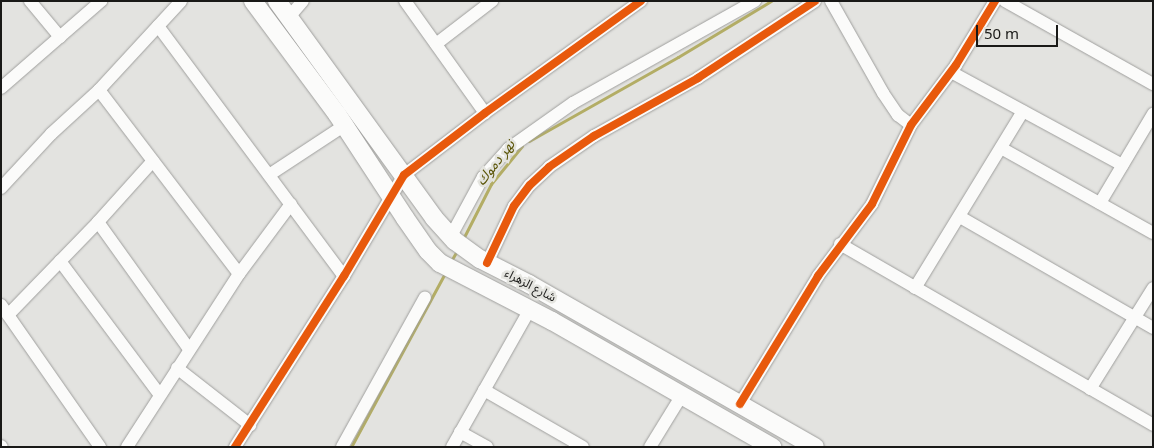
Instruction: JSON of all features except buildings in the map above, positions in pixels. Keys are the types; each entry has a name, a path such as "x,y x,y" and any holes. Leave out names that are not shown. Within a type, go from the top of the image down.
{"main road":[{"name":"شارع الزهراء","path":"253,1 345,125 428,251 440,263 468,279 530,309 682,395 749,441 772,447"},
{"name":"شارع الزهراء","path":"277,1 434,218 453,239 483,261 529,284 815,447"}],"street":[{"path":"30,1 60,37"},
{"path":"1,88 101,1"},
{"path":"1,188 51,134 100,90 181,1"},
{"path":"289,18 303,1"},
{"path":"405,1 485,113"},
{"path":"436,44 492,1"},
{"path":"235,447 344,276 404,175 485,113 641,1"},
{"path":"483,261 514,206 530,185 549,167 594,136 698,78 815,1"},
{"path":"831,1 883,93 898,115 912,125"},
{"path":"740,404 818,276 840,244 872,204 912,125 951,72 995,1"},
{"path":"1005,1 1153,84"},
{"path":"453,239 483,177 508,149 573,103 747,3"},
{"path":"158,26 344,276"},
{"path":"951,72 1122,165"},
{"path":"100,90 239,274"},
{"path":"915,288 1023,111"},
{"path":"1100,204 1153,114"},
{"path":"269,175 345,125"},
{"path":"1001,148 1153,233"},
{"path":"100,447 4,310 60,261 153,161"},
{"path":"127,447 239,274 291,204"},
{"path":"960,217 1153,328"},
{"path":"98,222 189,349"},
{"path":"840,244 1153,425"},
{"path":"60,261 160,395"},
{"path":"1090,389 1153,288"},
{"path":"342,447 425,297"},
{"path":"452,447 530,309"},
{"path":"177,368 250,425"},
{"path":"484,390 582,447"},
{"path":"650,447 682,395"},
{"path":"460,432 486,447"}],"waterway":[{"name":"نهر دموك","path":"529,141 678,57 771,1"},
{"name":"نهر دموك","path":"463,239 491,184 522,146"},
{"name":"نهر دموك","path":"451,261 458,249"},
{"name":"نهر دموك","path":"351,447 446,271"}],"cycle path":[{"path":"235,447 344,276 404,175 485,113 641,1"},
{"path":"487,263 514,206 530,185 549,167 594,136 698,78 815,1"},
{"path":"740,404 818,276 872,204 911,125 956,65 995,1"}]}
